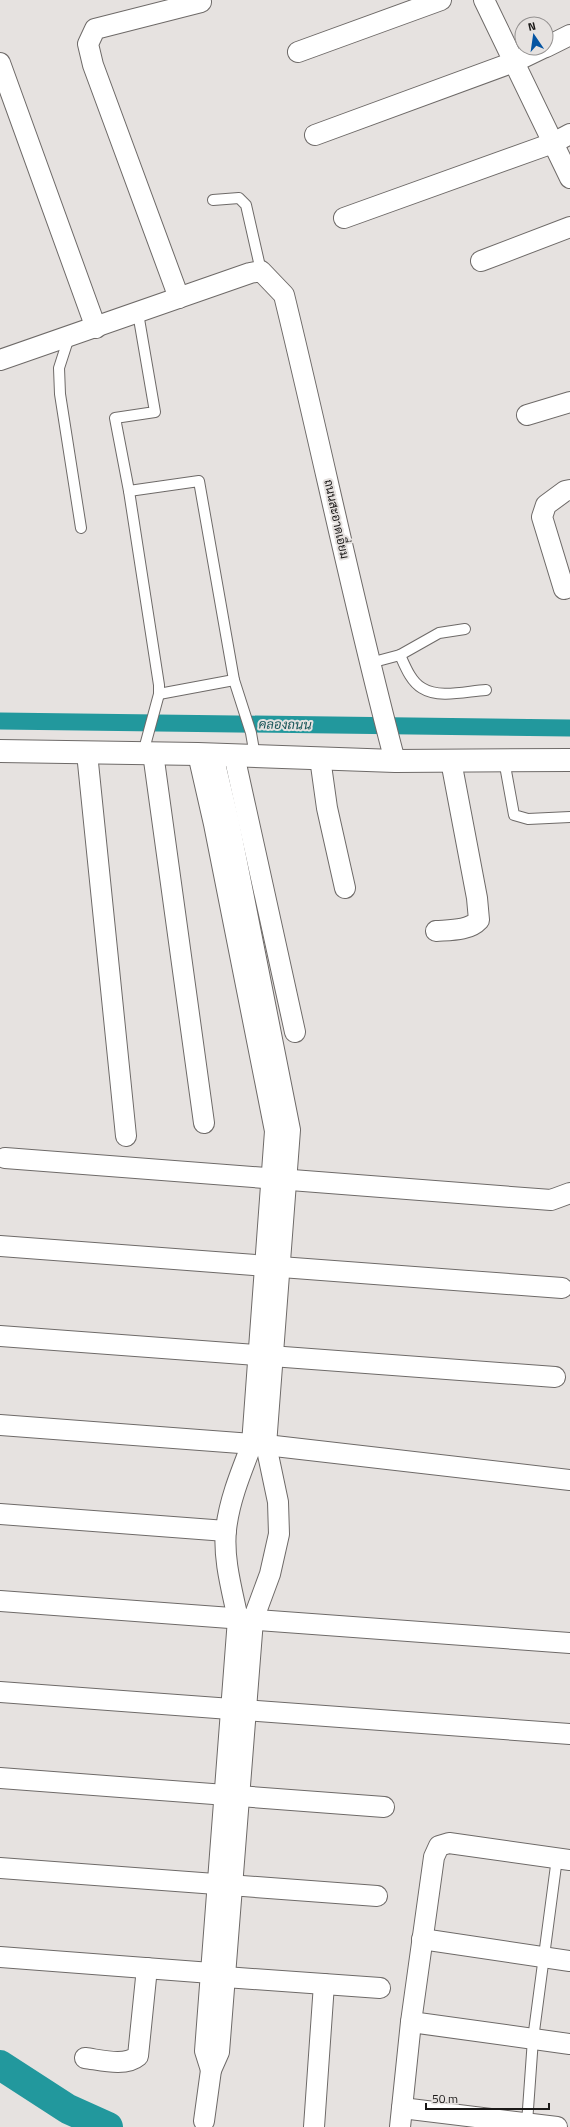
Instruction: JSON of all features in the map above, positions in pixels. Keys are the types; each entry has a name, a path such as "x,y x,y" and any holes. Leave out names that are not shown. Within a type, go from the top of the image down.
{"street":[{"path":"298,52 441,0"},
{"path":"484,0 514,62 562,138 570,178"},
{"path":"179,298 93,65 88,44 95,29 201,2"},
{"path":"554,43 570,35"},
{"path":"316,135 514,62 526,56"},
{"path":"0,63 96,328"},
{"path":"344,218 562,138"},
{"path":"481,260 570,227"},
{"path":"0,360 179,298 267,275"},
{"name":"ถนนสะอาดเอี่ยม","path":"267,275 284,295 321,445 372,672 392,752"},
{"path":"527,416 570,402"},
{"path":"570,490 565,491 546,505 542,517 564,588 570,586"},
{"path":"147,747 204,1123"},
{"path":"0,751 87,752 147,747 205,755 320,758 392,752 451,761 570,760"},
{"path":"87,752 126,1136"},
{"path":"204,2121 211,2070 205,2051 218,1975 245,1619 270,1574 279,1534 278,1502 259,1445 279,1179 274,1086 229,822 205,755"},
{"path":"245,756 295,1032"},
{"path":"320,758 327,808 345,888"},
{"path":"436,931 462,929 475,924 478,920 476,898 451,761"},
{"path":"5,1158 551,1200 570,1193"},
{"path":"0,1246 562,1288"},
{"path":"0,1336 555,1377"},
{"path":"0,1425 259,1445 570,1480"},
{"path":"245,1619 228,1574 226,1530 238,1481 259,1445"},
{"path":"0,1514 226,1530"},
{"path":"0,1601 570,1643"},
{"path":"0,1692 570,1734"},
{"path":"570,1729 570,1745"},
{"path":"0,1778 384,1807"},
{"path":"557,2127 401,2118 411,2022 422,1939 434,1857 439,1846 449,1843 564,1859"},
{"path":"0,1868 377,1896"},
{"path":"422,1939 570,1961"},
{"path":"0,1957 380,1988"},
{"path":"85,2058 121,2062 133,2060 138,2056 148,1968"},
{"path":"314,2127 324,1984"},
{"path":"411,2022 570,2044"}],"lane":[{"path":"213,200 238,198 246,204 267,275"},
{"path":"138,313 155,412 115,418 129,491 159,685 159,694 147,747"},
{"path":"69,337 59,368 60,394 81,528"},
{"path":"129,491 199,481 234,680 251,734 245,756"},
{"path":"372,672 439,633 465,629"},
{"path":"400,655 410,676 421,688 436,694 486,690"},
{"path":"159,694 234,680"},
{"path":"504,760 514,815 528,820 570,817"},
{"path":"526,2125 533,2039 545,1958 564,1859"}],"waterway":[{"name":"คลองถนน","path":"0,721 570,728"},
{"path":"0,2065 68,2109 108,2127"}]}
